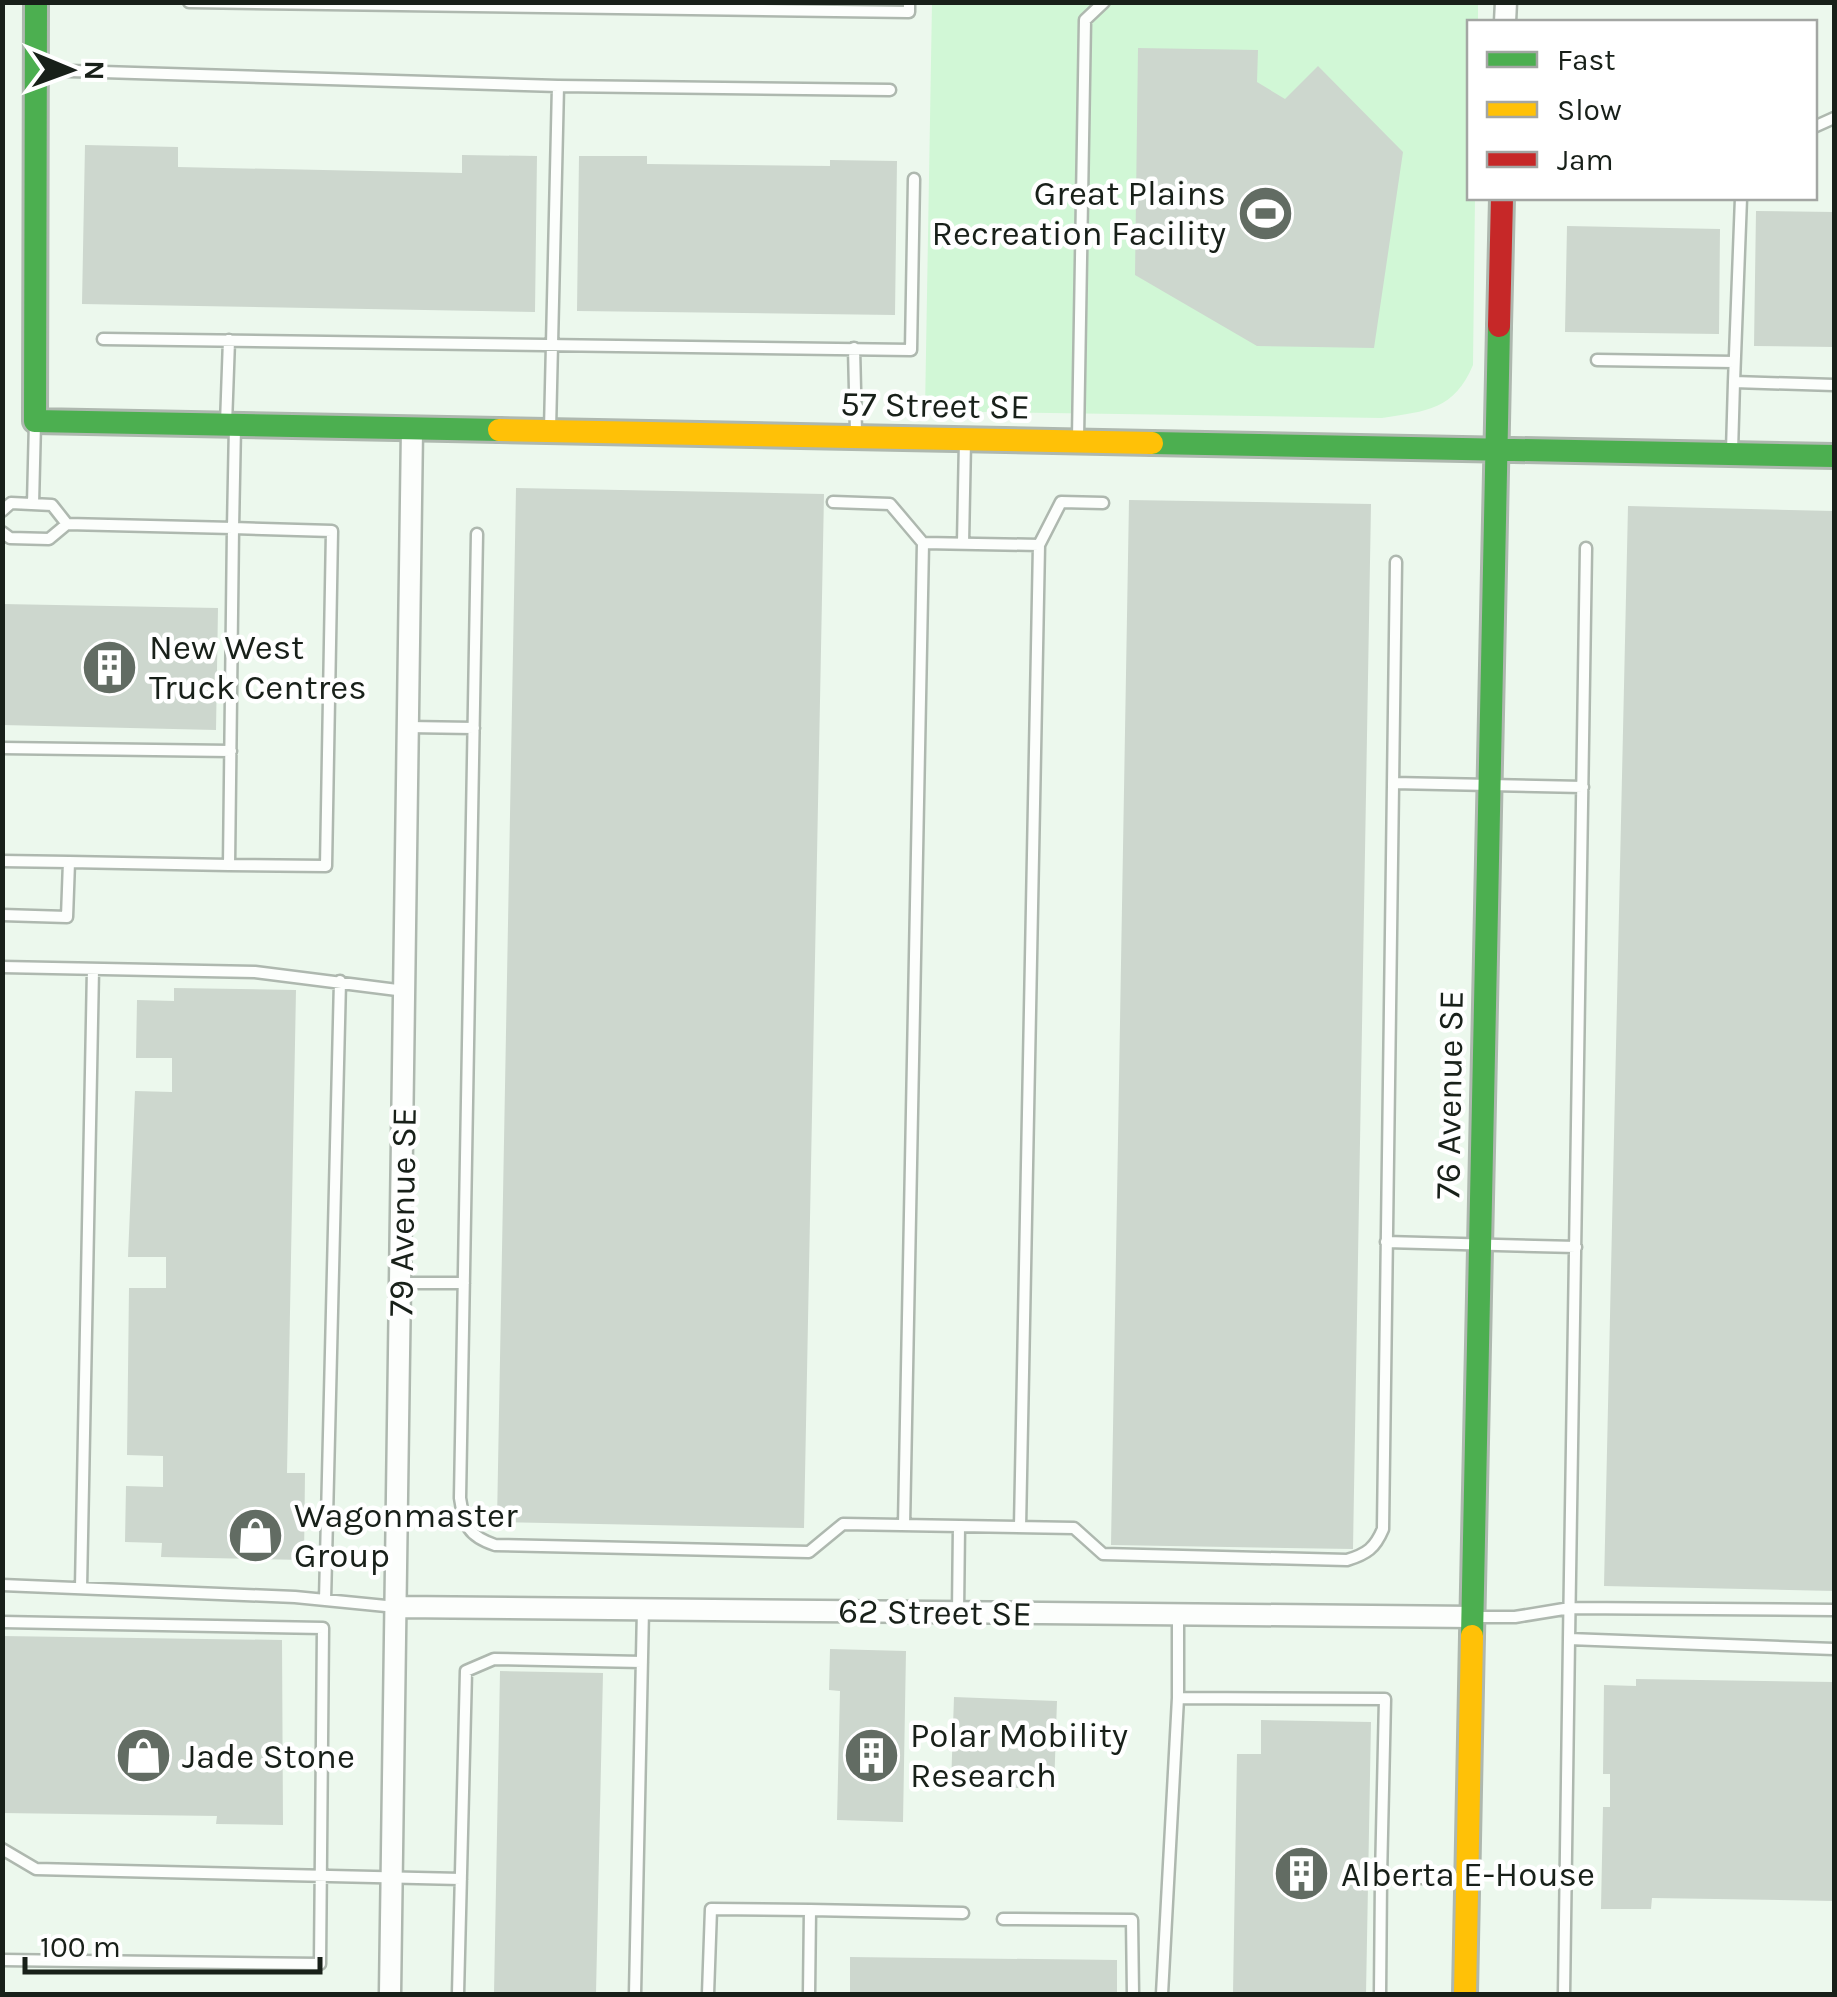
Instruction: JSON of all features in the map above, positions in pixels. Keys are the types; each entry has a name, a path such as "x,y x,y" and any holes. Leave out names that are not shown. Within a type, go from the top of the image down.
{"street":[{"path":"34,422 36,2"},
{"name":"76 Avenue SE","path":"1465,1994 1502,200"},
{"name":"57 Street SE","path":"34,422 1834,456"},
{"name":"79 Avenue SE","path":"390,1994 412,429"},
{"name":"62 Street SE","path":"397,1607 1473,1616"}],"lane":[{"path":"189,2 908,12 909,2"},
{"path":"1078,442 1085,20 1104,2"},
{"path":"37,70 558,86 890,90"},
{"path":"550,432 558,86"},
{"path":"103,339 911,350 914,180"},
{"path":"1732,454 1741,200"},
{"path":"228,340 233,528 229,865"},
{"path":"854,348 856,438"},
{"path":"1596,360 1734,362"},
{"path":"1734,382 1834,385"},
{"path":"33,504 34,422"},
{"path":"964,544 965,440"},
{"path":"833,502 890,504 923,543 904,1525"},
{"path":"1020,1527 1039,545 1062,502 1103,502"},
{"path":"2,511 11,503 52,506 67,524"},
{"path":"2,532 10,538 49,539 67,524 332,532 326,866 2,861"},
{"path":"477,534 460,1498 463,1523 475,1538 495,1545 809,1552 844,1524 1074,1528 1103,1554 1346,1560 1366,1554 1383,1529 1396,562"},
{"path":"923,543 1039,545"},
{"path":"1564,1994 1586,548"},
{"path":"408,727 474,728"},
{"path":"2,748 230,751"},
{"path":"1393,783 1582,788"},
{"path":"2,916 67,917 68,862"},
{"path":"2,968 255,972 404,991"},
{"path":"81,1588 93,969"},
{"path":"325,1600 340,981"},
{"path":"1386,1242 1576,1246"},
{"path":"401,1283 464,1283"},
{"path":"958,1612 960,1526"},
{"path":"2,1586 325,1600 397,1607"},
{"path":"1473,1616 1515,1617 1570,1608 1834,1610"},
{"path":"635,1994 644,1609"},
{"path":"1162,1994 1178,1698 1178,1614"},
{"path":"2,1622 323,1628 320,1964 2,1960"},
{"path":"1569,1639 1834,1649"},
{"path":"458,1994 466,1671 494,1659 642,1662"},
{"path":"1178,1698 1385,1699 1380,1994"},
{"path":"2,1849 36,1870 461,1879"},
{"path":"1381,1878 1468,1878"},
{"path":"708,1994 710,1909 963,1913"},
{"path":"809,1994 810,1910"},
{"path":"1003,1920 1132,1920 1133,1994"}],"green space":[{"path":"932,3 1478,3 1478,20 1467,20 1467,200 1475,200 1473,365 1448,400 1426,410 1382,418 925,411"}],"building":[{"name":"Great Plains Recreation Facility","path":"1138,48 1258,50 1257,82 1285,99 1318,66 1403,152 1374,348 1257,346 1135,275"},
{"path":"85,145 178,147 178,167 462,173 462,155 537,156 535,312 82,304"},
{"path":"579,156 647,156 647,164 830,166 830,160 897,161 895,315 577,311"},
{"path":"1756,211 1834,212 1834,347 1754,346"},
{"path":"1567,226 1720,229 1719,334 1565,332"},
{"path":"516,488 824,494 804,1528 497,1522"},
{"path":"1129,500 1371,504 1353,1549 1111,1545"},
{"path":"1628,506 1834,511 1834,1591 1604,1586"},
{"name":"New West Truck Centres","path":"2,604 218,608 216,730 2,725"},
{"path":"174,988 296,990 287,1473 305,1473 304,1560 161,1557 162,1543 125,1542 126,1486 163,1487 163,1456 127,1455 129,1288 166,1288 166,1257 128,1257 135,1091 172,1092 172,1058 136,1058 137,1000 174,1001"},
{"name":"Jade Stone","path":"2,1636 282,1640 283,1825 216,1824 217,1816 2,1813"},
{"name":"Polar Mobility Research","path":"830,1649 906,1651 903,1822 837,1820 840,1691 829,1690"},
{"path":"500,1671 603,1673 596,1994 494,1994"},
{"path":"1636,1679 1834,1682 1834,1901 1652,1898 1651,1909 1601,1909 1603,1807 1610,1807 1610,1774 1603,1774 1604,1685 1636,1686"},
{"path":"954,1697 1057,1701 1054,1789 951,1786"},
{"name":"Alberta E-House","path":"1261,1720 1371,1722 1366,1994 1233,1994 1237,1754 1261,1754"},
{"path":"850,1957 1117,1960 1117,1994 850,1994"}],"traffic: fast":[{"path":"36,2 35,421 499,430"},
{"path":"1472,1636 1499,326"},
{"path":"1152,443 1834,456"}],"traffic: slow":[{"path":"499,430 1152,443"},
{"path":"1465,1994 1472,1636"}],"traffic: jam":[{"path":"1499,326 1502,200"}],"place":[{"name":"Great Plains Recreation Facility","path":"1265,213"},
{"name":"New West Truck Centres","path":"110,667"},
{"name":"Wagonmaster Group","path":"255,1535"},
{"name":"Polar Mobility Research","path":"871,1755"},
{"name":"Jade Stone","path":"143,1756"},
{"name":"Alberta E-House","path":"1302,1874"}]}
